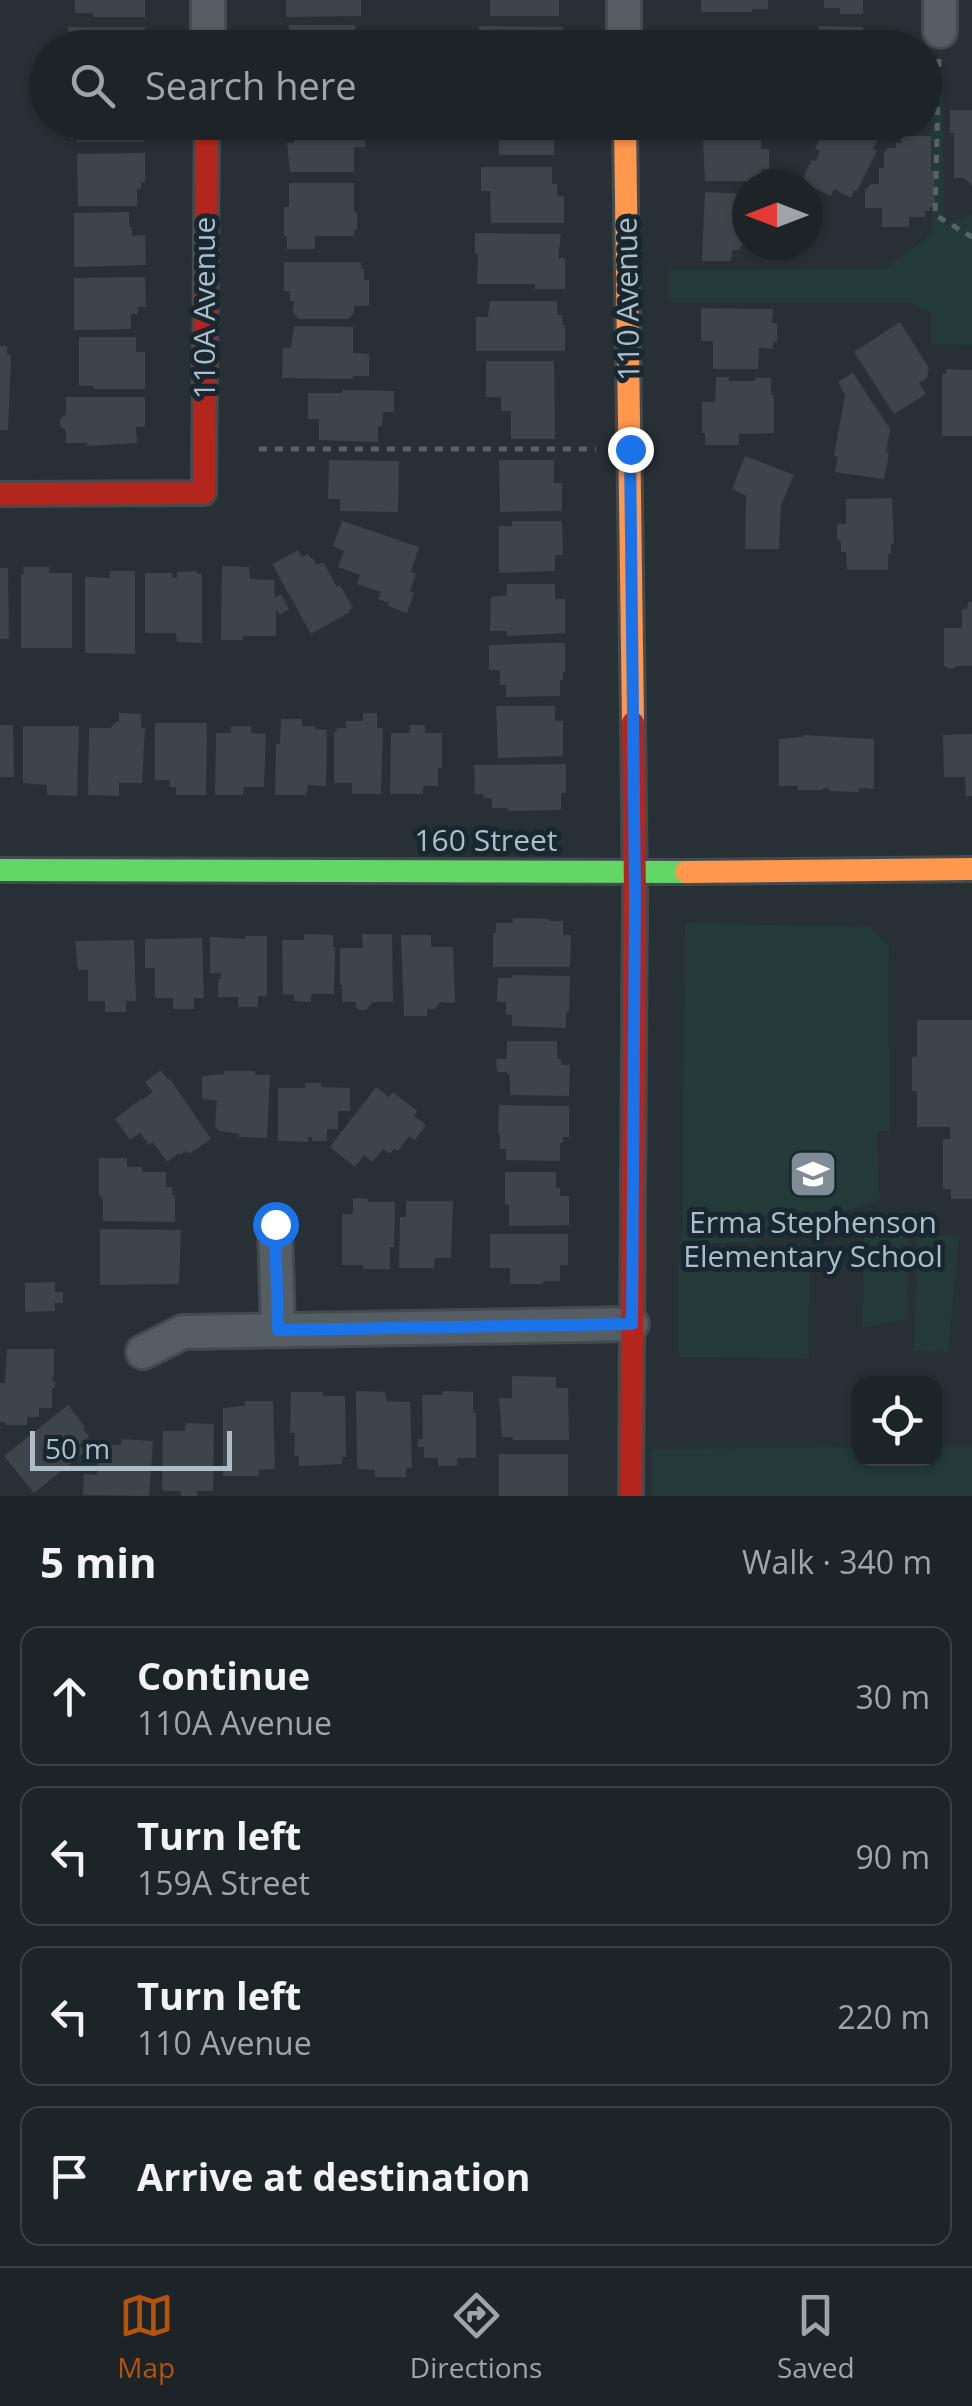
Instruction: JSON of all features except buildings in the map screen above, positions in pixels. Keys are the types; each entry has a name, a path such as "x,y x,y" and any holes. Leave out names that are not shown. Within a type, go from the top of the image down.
{"street":[{"path":"208,0 208,30"},
{"path":"624,0 624,30"},
{"name":"110A Avenue","path":"0,494 204,493 207,140"},
{"name":"110 Avenue","path":"625,140 634,872 632,1496"},
{"name":"160 Street","path":"0,870 972,869"},
{"path":"275,1224 278,1330"},
{"path":"143,1352 183,1332 632,1324"}],"path":[{"path":"937,140 935,214 972,238"},
{"path":"259,450 604,449"}],"green space":[{"path":"942,89 944,226 972,214 972,345 931,344 931,312 908,302 669,302 669,270 886,269 932,233 931,140 942,140"},
{"path":"685,923 870,927 889,947 890,1131 877,1131 879,1200 752,1242 682,1244"},
{"path":"864,1231 909,1232 907,1319 862,1328"},
{"path":"918,1234 959,1236 948,1352 914,1351"},
{"path":"678,1259 810,1261 809,1358 678,1357"},
{"path":"852,1447 852,1466 942,1466 942,1447 972,1447 972,1496 652,1496 652,1449"}],"traffic: fast":[{"path":"0,870 686,872"}],"traffic: slow":[{"path":"625,140 633,723"},
{"path":"686,872 972,869"}],"traffic: jam":[{"path":"0,494 204,493 207,140"},
{"path":"631,1496 633,723"}],"place":[{"name":"Erma Stephenson Elementary School","path":"813,1174"}],"route":[{"path":"275,1224 278,1330 632,1324 635,895 630,449"}]}
